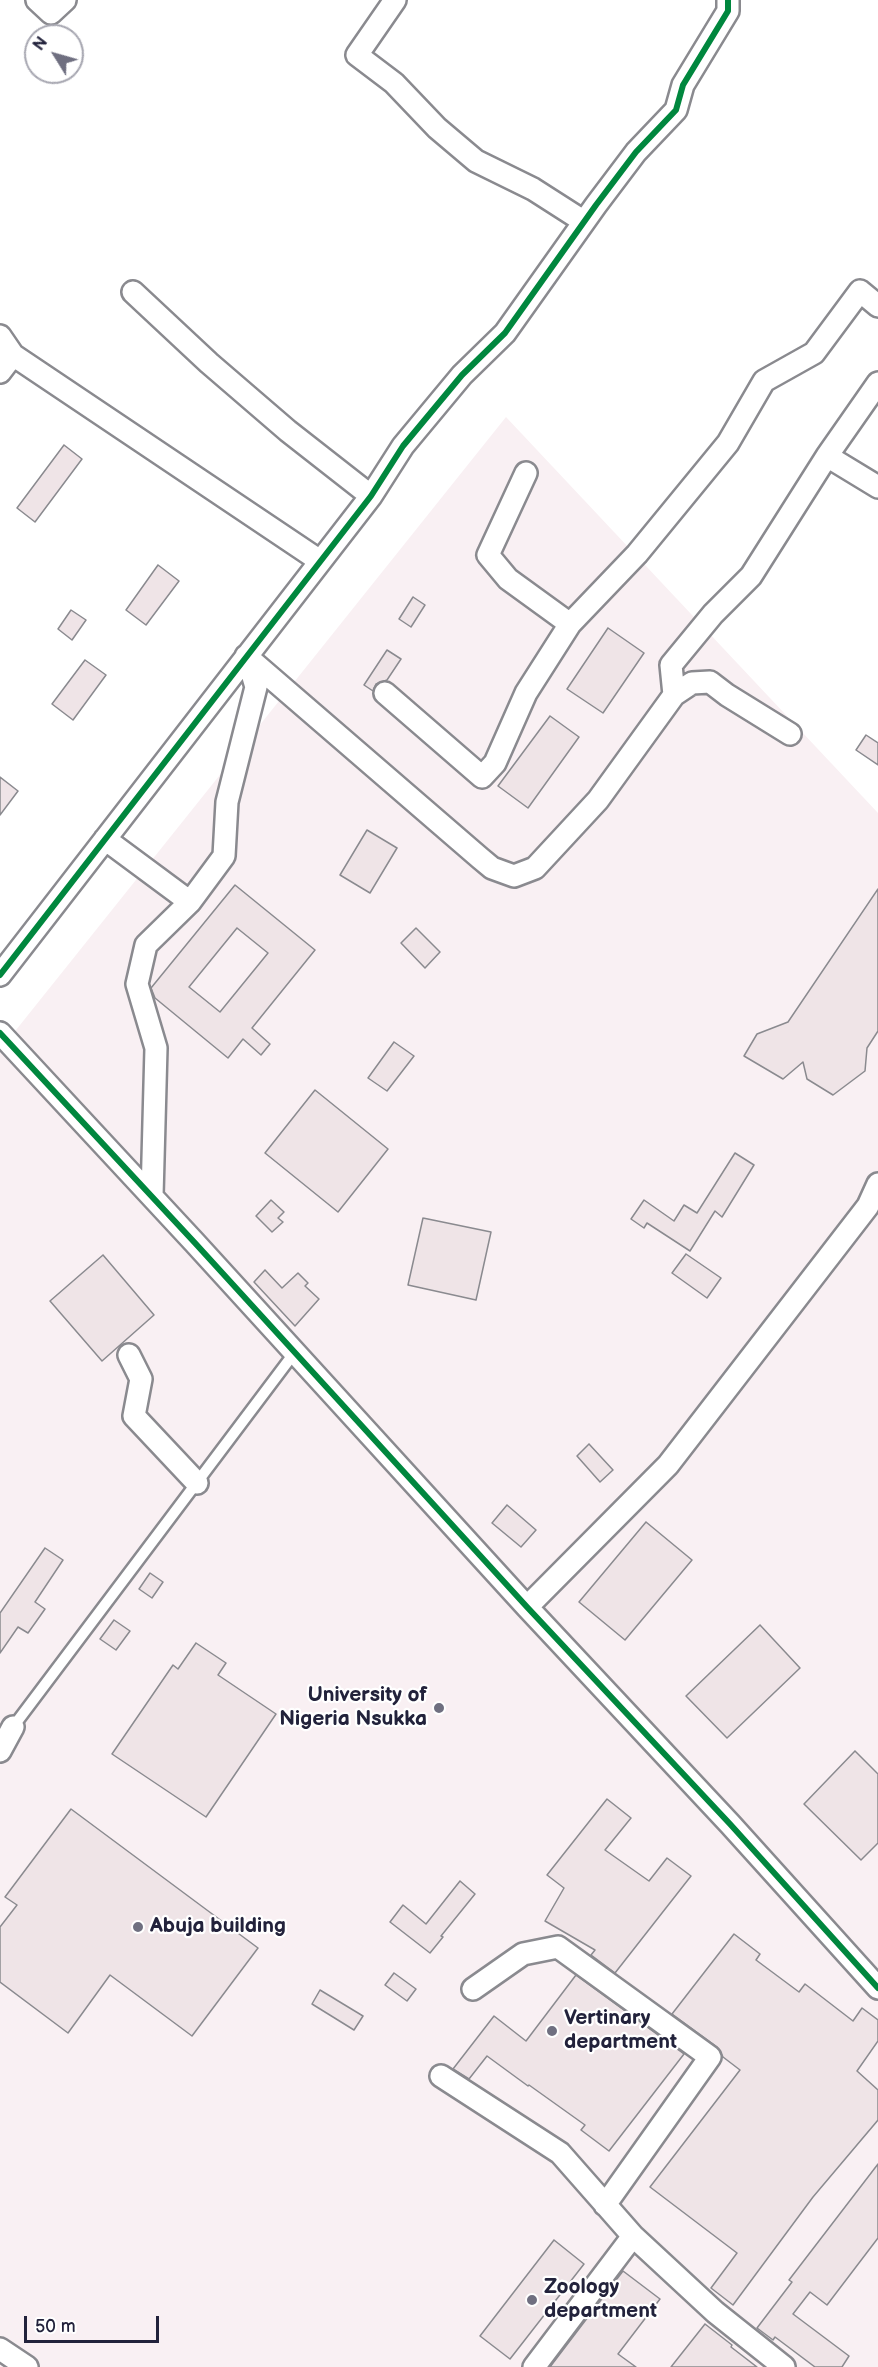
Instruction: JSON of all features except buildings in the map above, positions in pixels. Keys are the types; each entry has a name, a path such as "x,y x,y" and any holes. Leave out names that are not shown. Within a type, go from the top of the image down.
{"street":[{"path":"37,0 51,13 65,0"},
{"path":"395,0 357,55 394,83 437,128 476,161 533,189 583,222"},
{"path":"0,975 371,496 403,446 462,375 505,333 583,222 636,152 676,110 683,85 728,11 728,0"},
{"path":"385,693 482,777 495,762 526,693 570,624 637,554 728,443 764,381 814,353 860,291 878,306"},
{"path":"132,292 288,431 371,496"},
{"path":"0,336 13,355 320,561"},
{"path":"0,372 13,355"},
{"path":"674,695 670,664 713,614 751,576 827,456 878,384"},
{"path":"827,456 878,487"},
{"path":"526,473 488,555 508,579 570,624"},
{"path":"246,656 492,868 514,876 535,868 598,800 674,695 692,683 710,682 790,734"},
{"path":"152,1196 156,1048 137,984 146,945 190,902 224,856 227,802 256,687 246,656"},
{"path":"105,839 190,902"},
{"path":"0,1033 527,1607 730,1824 878,1988"},
{"path":"527,1607 668,1464 873,1210 878,1184"},
{"path":"129,1355 141,1379 134,1416 196,1483"},
{"path":"0,1751 13,1727"},
{"path":"473,1989 523,1954 558,1947 710,2057 605,2205"},
{"path":"441,2076 560,2153 633,2236 715,2312 784,2367"},
{"path":"534,2367 633,2236"},
{"path":"0,2349 27,2367"}],"lane":[{"path":"13,1727 295,1352"}],"shaded area":[{"name":"University of Nigeria Nsukka","path":"506,417 878,813 878,2367 0,2367 0,1050"}],"cycle path":[{"path":"0,975 371,496 403,446 462,375 505,333 636,152 676,110 683,85 728,11 728,0"},
{"path":"0,1033 527,1607 730,1824 878,1988"}],"place":[{"name":"University of Nigeria Nsukka","path":"439,1708"},
{"name":"Abuja building","path":"138,1927"},
{"name":"Vertinary department","path":"552,2031"},
{"name":"Zoology department","path":"532,2300"}]}
